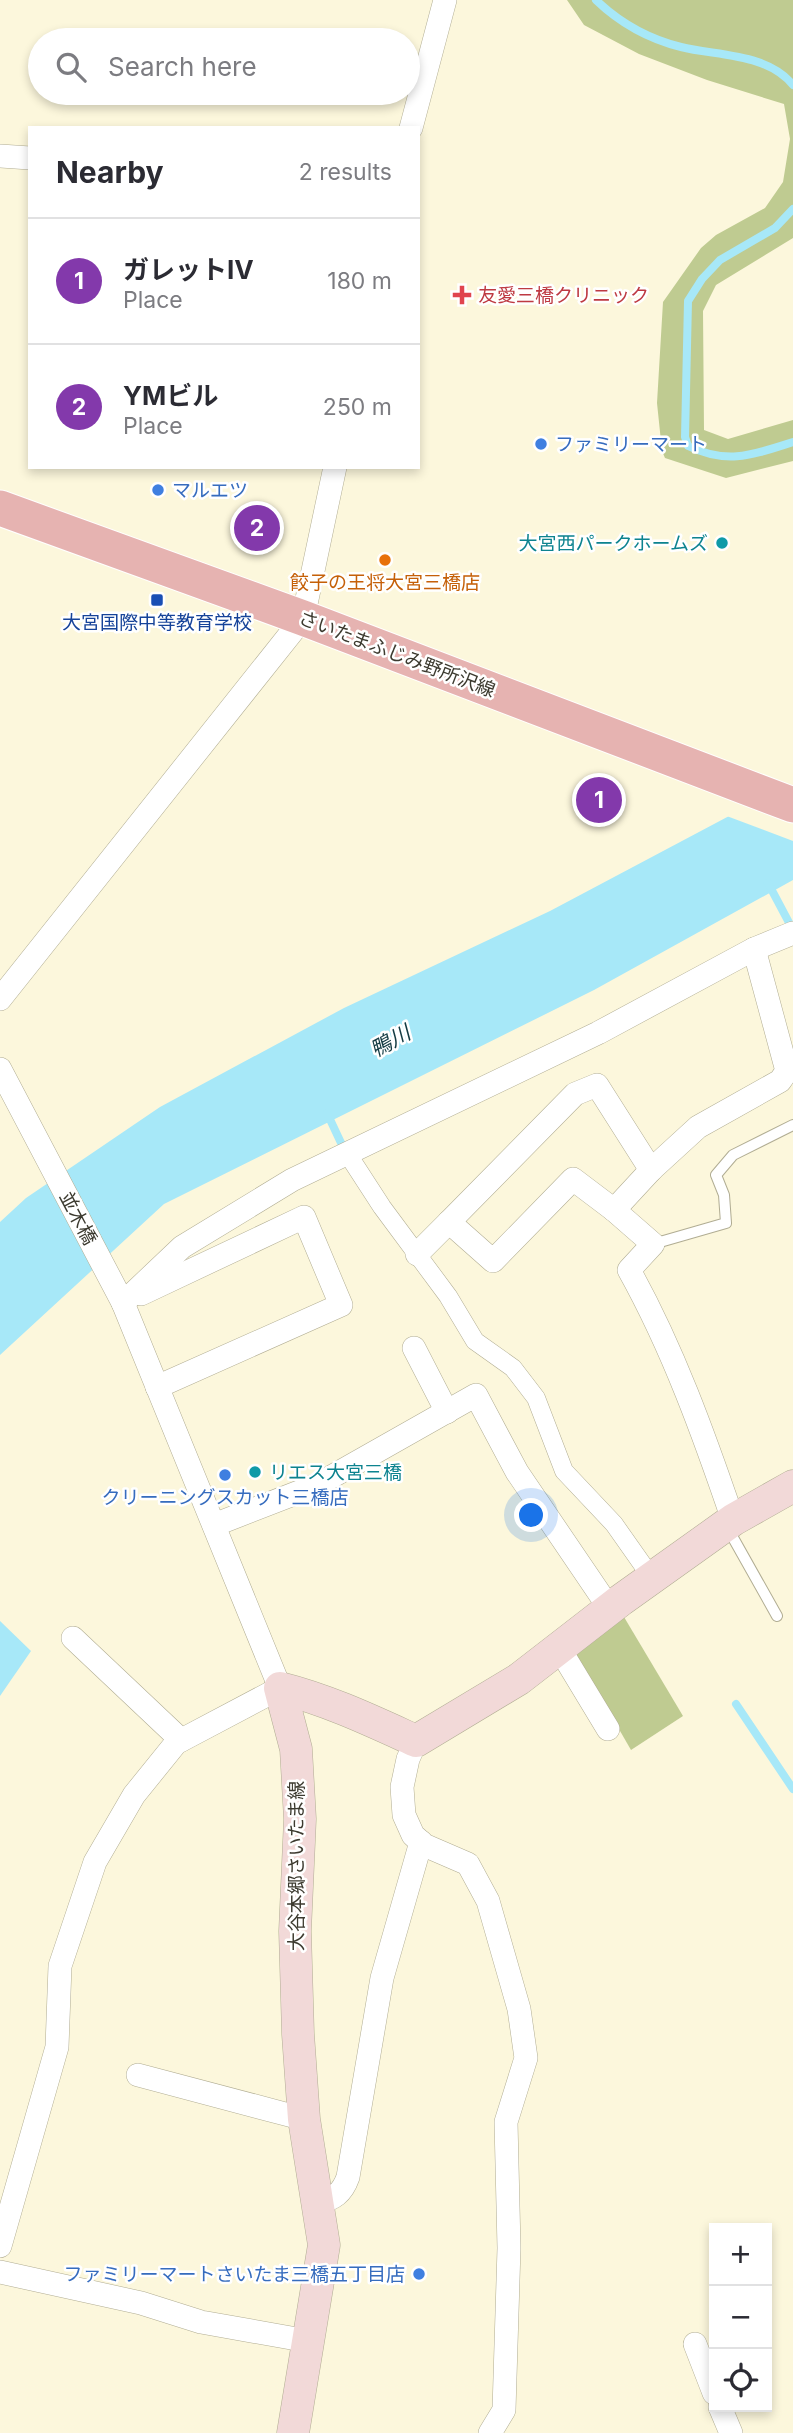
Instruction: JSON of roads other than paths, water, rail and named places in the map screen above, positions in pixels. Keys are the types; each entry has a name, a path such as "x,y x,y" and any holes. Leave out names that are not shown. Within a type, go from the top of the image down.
{"main road":[{"name":"さいたまふじみ野所沢線","path":"0,508 303,618 784,801"},
{"path":"280,1688 309,1695 416,1741 519,1678 730,1523 793,1486"},
{"name":"大谷本郷さいたま線","path":"280,1688 296,1749 300,1819 295,1931 298,2034 304,2119 324,2245 293,2433"}],"street":[{"path":"420,93 444,0"},
{"path":"412,126 417,105"},
{"path":"0,156 28,158"},
{"path":"0,999 303,618 335,469"},
{"path":"120,1297 182,1247 292,1180 598,1033 754,949 793,933"},
{"path":"614,1210 651,1170 698,1128 780,1081 787,1071 754,949"},
{"name":"並木橋","path":"0,1069 120,1297 280,1688"},
{"path":"417,1254 575,1094 597,1085 651,1170"},
{"path":"347,1153 382,1207 448,1296 475,1341 513,1368 536,1398 564,1471 614,1524 652,1578"},
{"path":"449,1222 493,1261 573,1179 653,1244 629,1270 648,1304 701,1426 730,1523"},
{"path":"120,1297 304,1217 341,1305 157,1387"},
{"path":"414,1348 447,1412"},
{"path":"214,1525 317,1485 476,1395 517,1472 610,1609"},
{"path":"73,1638 181,1740"},
{"path":"559,1648 608,1729"},
{"path":"0,2246 57,2047 60,1966 95,1862 134,1796 176,1742 280,1688"},
{"path":"416,1741 408,1759 402,1787 404,1815 413,1835 421,1842 468,1864 488,1901 519,2009 526,2058 506,2122 509,2248 504,2410 512,2433"},
{"path":"317,2204 337,2197 344,2189 348,2177 382,1978 421,1842"},
{"path":"138,2075 304,2119"},
{"path":"0,2272 141,2303 201,2322 308,2341"},
{"path":"695,2344 709,2380"},
{"path":"491,2433 504,2410"},
{"path":"722,2412 730,2433"}],"lane":[{"path":"653,1244 726,1223 724,1195 716,1175 733,1155 793,1125"},
{"path":"730,1523 777,1616"}],"water":[{"name":"鴨川","path":"793,782 793,880 594,990 164,1204 0,1355 0,1222 26,1198 160,1107 344,1008 550,911"},
{"path":"0,1621 31,1651 0,1696"}],"waterway":[{"path":"596,0 615,16 646,35 681,47 756,61 770,67 793,85"},
{"path":"793,209 775,228 720,260 702,279 688,301 685,437 688,446 728,457 752,454 793,442"},
{"path":"768,883 793,930"},
{"path":"327,1113 342,1145"},
{"path":"736,1704 793,1789"}],"place":[{"name":"友愛三橋クリニック","path":"462,295"},
{"name":"ファミリーマート","path":"541,444"},
{"name":"マルエツ","path":"158,490"},
{"name":"YMビル","path":"257,528"},
{"name":"大宮西パークホームズ","path":"722,543"},
{"name":"餃子の王将大宮三橋店","path":"385,560"},
{"name":"大宮国際中等教育学校","path":"157,600"},
{"name":"ガレットⅣ","path":"599,800"},
{"name":"リエス大宮三橋","path":"255,1472"},
{"name":"クリーニングスカット三橋店","path":"225,1475"},
{"name":"ファミリーマートさいたま三橋五丁目店","path":"419,2274"}]}
